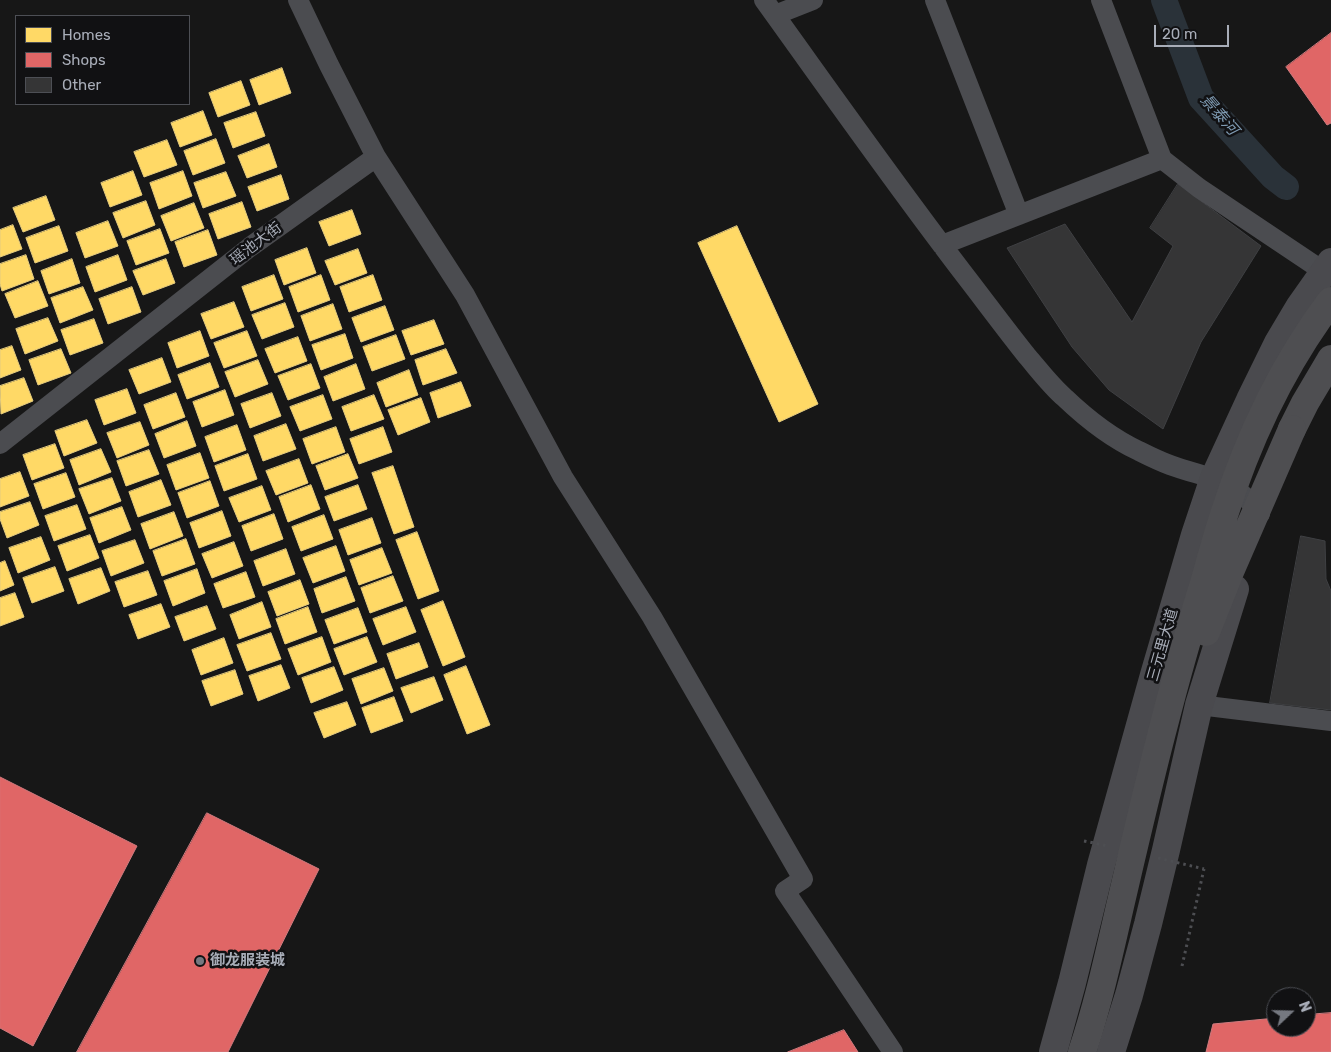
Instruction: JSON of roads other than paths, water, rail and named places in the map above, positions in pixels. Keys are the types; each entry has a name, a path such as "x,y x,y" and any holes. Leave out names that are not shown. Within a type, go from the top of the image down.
{"highway":[{"path":"1082,1052 1100,994 1148,790 1190,630 1224,514 1260,421 1277,386 1309,331 1331,301"},
{"path":"1148,790 1196,655 1229,574 1304,403 1331,361"}],"main road":[{"name":"三元里大道","path":"1053,1052 1101,865 1154,675 1195,535 1214,478 1278,343 1300,306 1327,267"},
{"path":"1111,1052 1148,924 1199,705 1229,607 1260,514 1283,458 1331,361"}],"street":[{"path":"298,0 376,156 465,295 563,477 652,618 803,879 785,891 894,1052"},
{"path":"813,0 769,7 942,245 1041,372 1086,418 1112,436 1170,465 1214,478 1235,488 1252,503 1260,514"},
{"path":"935,0 1019,214"},
{"path":"1101,0 1162,159 1199,188 1327,267"},
{"name":"瑶池大街","path":"0,444 250,247 376,156"},
{"path":"942,245 1162,159"},
{"path":"1199,705 1331,721"}],"waterway":[{"name":"景泰河","path":"1164,0 1201,98 1273,177 1286,187"}],"place":[{"name":"御龙服装城","path":"200,961"}]}
